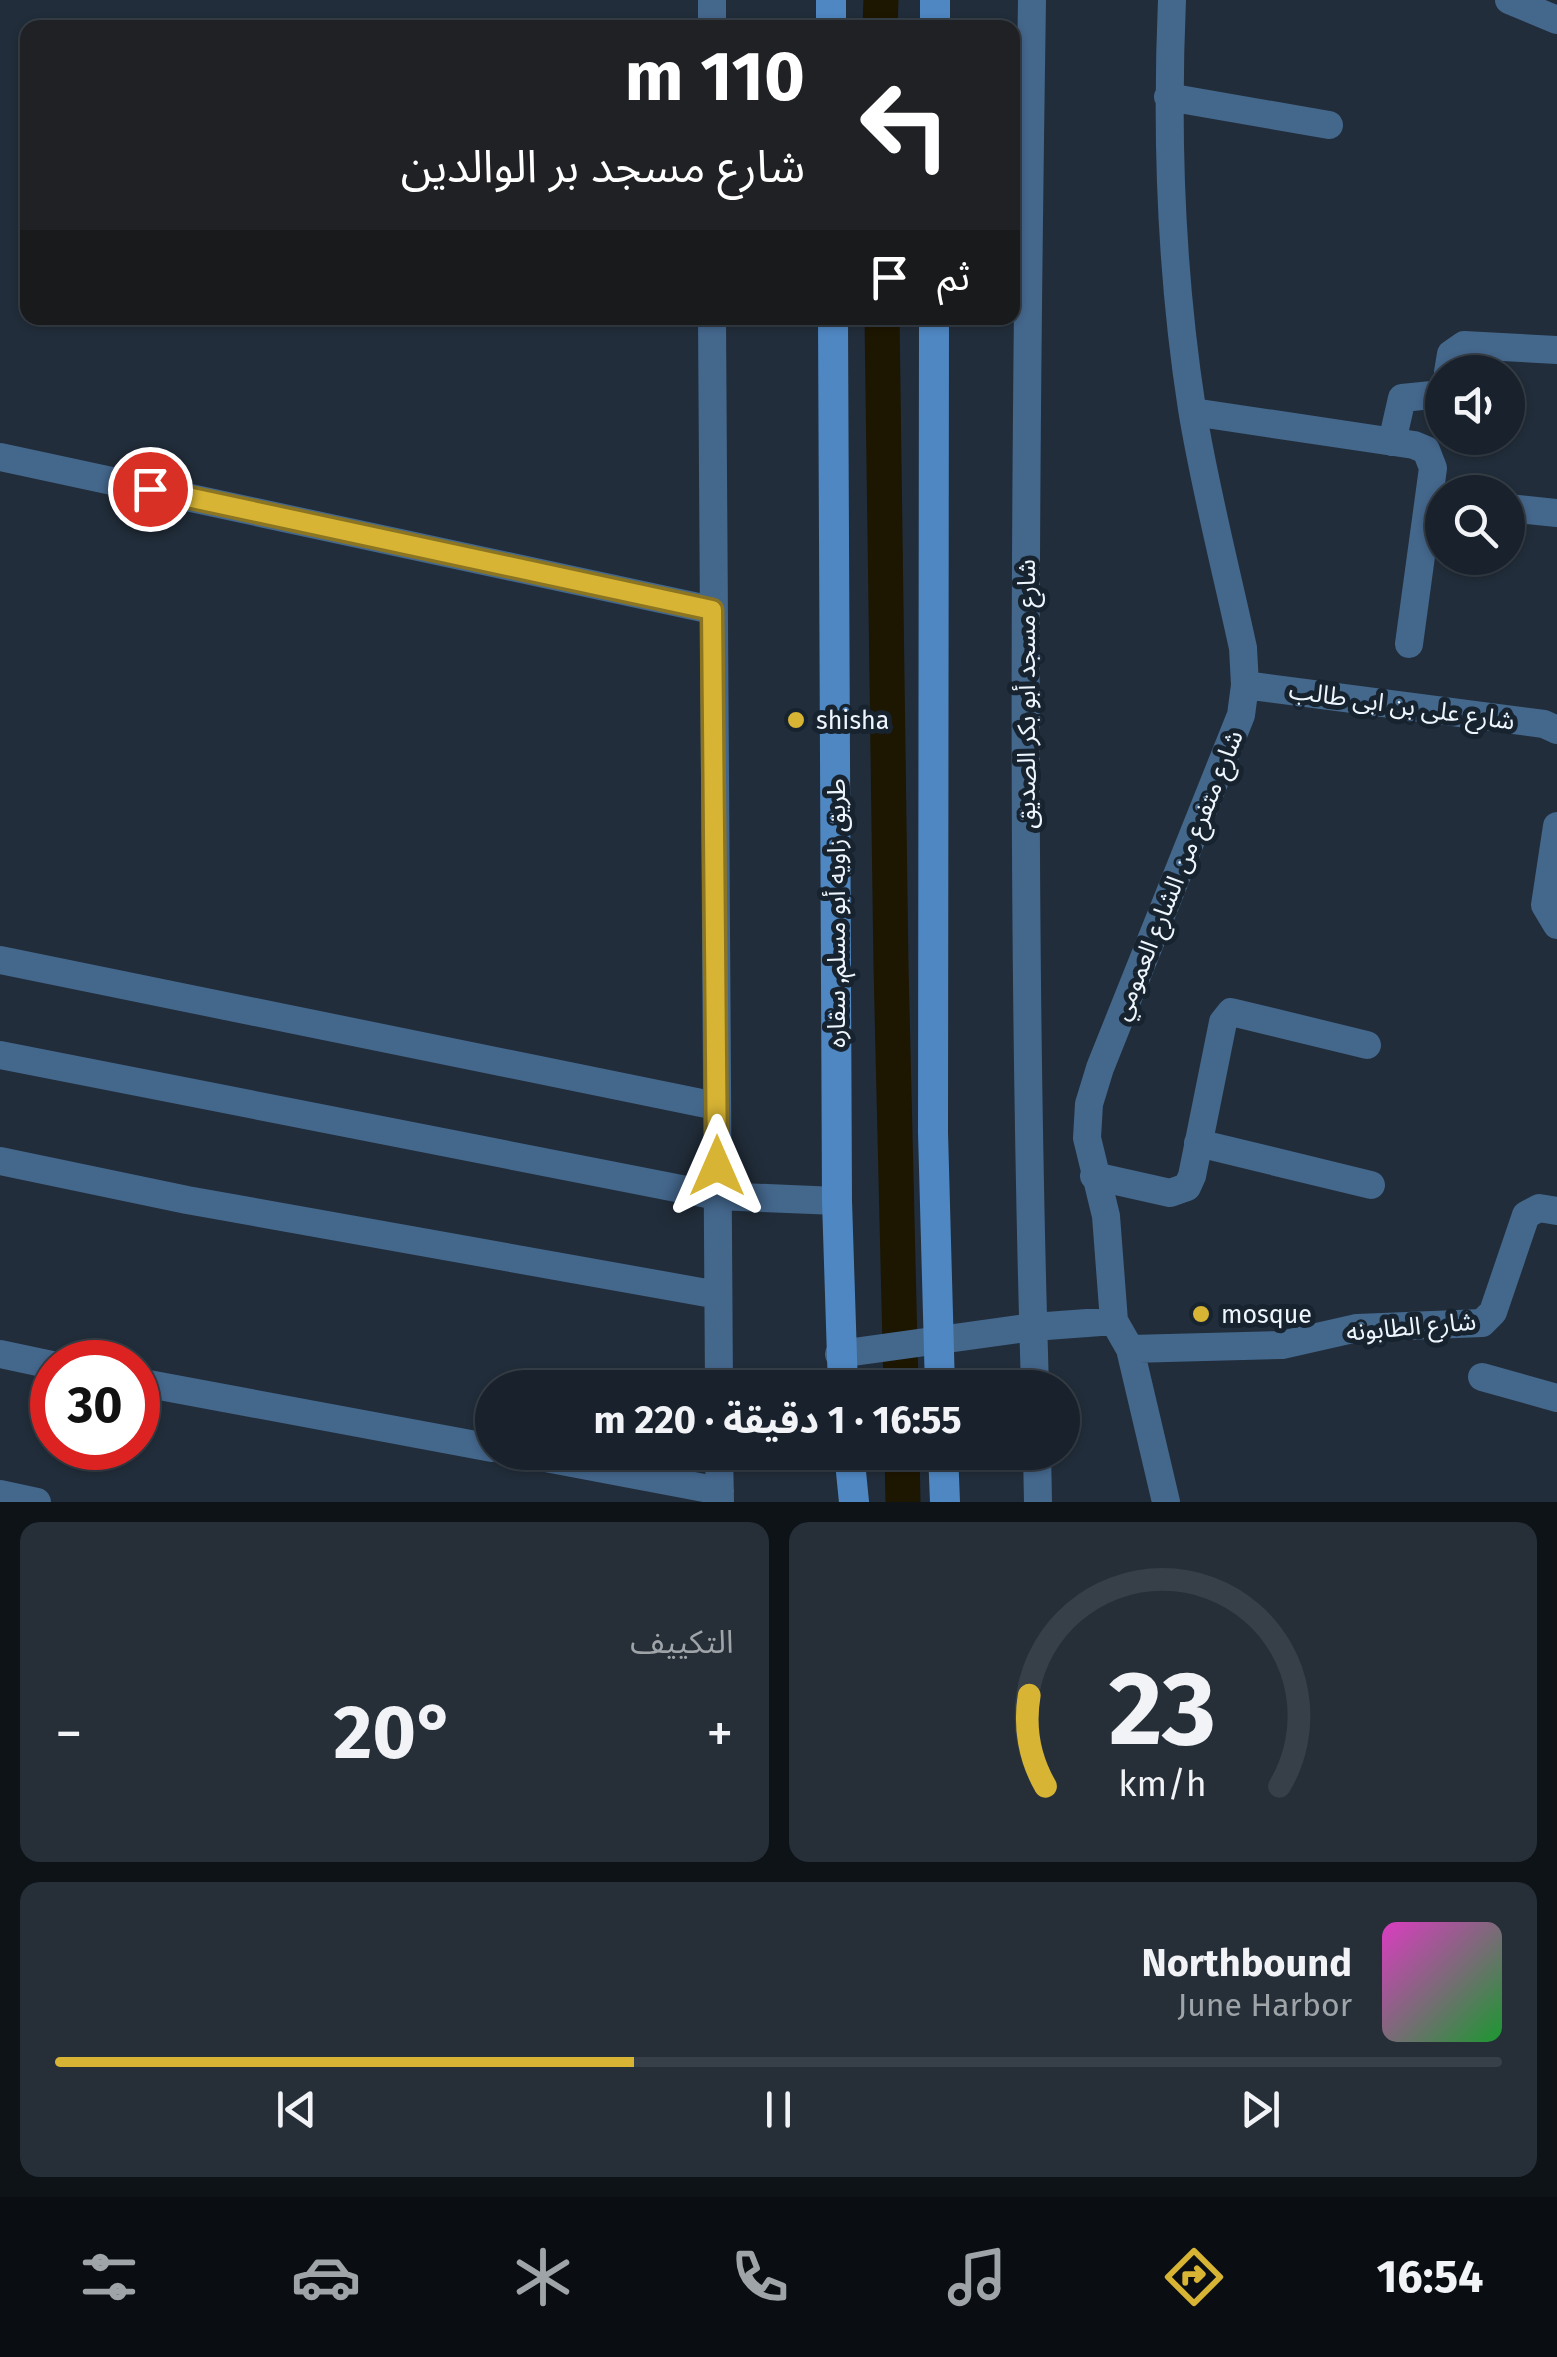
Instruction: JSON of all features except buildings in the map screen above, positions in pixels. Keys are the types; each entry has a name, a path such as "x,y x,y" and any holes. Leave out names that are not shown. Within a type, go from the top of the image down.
{"main road":[{"name":"طريق زاويه أبو مسلم, سقاره","path":"833,325 837,1201 850,1352 846,1370"},
{"path":"934,325 928,1342 935,1370"},
{"path":"851,1470 854,1502"},
{"path":"944,1470 945,1502"}],"street":[{"name":"شارع مسجد أبو بكر الصديق","path":"1032,0 1026,356 1026,842 1034,1370"},
{"name":"شارع متفرع من الشارع العمومي","path":"1166,1502 1130,1349 1114,1320 1106,1216 1087,1138 1094,1086 1241,715 1245,684 1242,648 1193,412 1179,307 1168,97 1172,0"},
{"path":"1509,0 1557,20"},
{"path":"1168,97 1329,125"},
{"path":"712,325 719,1370"},
{"path":"1451,355 1464,344 1557,350"},
{"path":"1392,442 1402,398 1425,394"},
{"path":"1193,412 1414,444 1430,455 1434,475"},
{"path":"0,457 712,610"},
{"path":"1525,510 1557,513"},
{"path":"1408,644 1425,558"},
{"name":"شارع على بن ابى طالب","path":"1245,684 1544,724 1557,730"},
{"path":"1557,826 1545,905 1557,925"},
{"path":"0,960 716,1106"},
{"path":"1094,1176 1176,1192 1190,1182 1223,1022 1231,1012 1367,1045"},
{"path":"0,1055 717,1196 837,1201"},
{"path":"1198,1143 1371,1185"},
{"path":"0,1161 207,1204 718,1295"},
{"name":"شارع الطابونه","path":"1130,1349 1282,1345 1357,1328 1482,1323 1493,1312 1526,1215 1539,1208 1557,1211"},
{"path":"850,1352 1114,1320"},
{"path":"0,1354 30,1360"},
{"path":"1482,1377 1557,1398"},
{"path":"160,1386 475,1445"},
{"path":"598,1470 720,1496 720,1470"},
{"path":"1037,1470 1038,1502"},
{"path":"0,1494 37,1502"}],"waterway":[{"path":"880,20 881,0"},
{"path":"882,325 901,1370"},
{"path":"902,1470 903,1502"}],"place":[{"name":"shisha","path":"796,720"},
{"name":"mosque","path":"1201,1314"}],"route":[{"path":"150,489 712,610 717,1166"}]}
